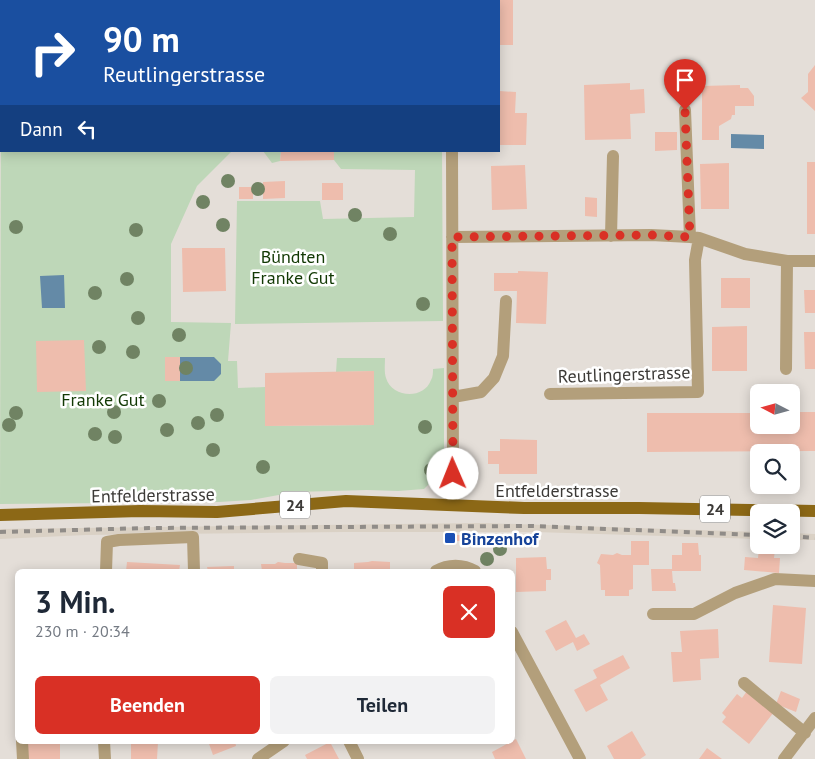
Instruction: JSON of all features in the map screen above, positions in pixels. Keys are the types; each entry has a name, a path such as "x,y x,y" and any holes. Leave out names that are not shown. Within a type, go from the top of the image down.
{"main road":[{"name":"Entfelderstrasse","path":"0,515 217,512 346,501 524,508 815,511"}],"street":[{"name":"Reutlingerstrasse","path":"550,394 698,392 694,238 685,110"},
{"path":"451,505 453,474 452,152"},
{"path":"611,236 613,156"},
{"path":"452,237 651,235 694,238 744,254 787,261 815,260"},
{"path":"786,369 787,261"},
{"path":"453,397 481,392 494,378 503,356 506,301"},
{"path":"106,569 106,542 194,537 194,569"},
{"path":"299,560 322,563 322,569"},
{"path":"441,569 450,565 470,569"},
{"path":"653,614 694,614 735,593 775,579 815,581"},
{"path":"515,638 580,759"},
{"path":"744,683 804,733"},
{"path":"784,759 815,718"},
{"path":"22,744 23,759"},
{"path":"104,744 105,759"},
{"path":"258,759 280,744"},
{"path":"350,744 358,759"}],"shaded area":[{"path":"483,523 750,532 750,539 535,532 344,532 86,535 0,539 0,529"},
{"path":"800,533 815,534 815,540 800,540"}],"green space":[{"name":"Franke Gut","path":"1,152 231,152 197,186 171,244 171,322 231,323 228,361 237,361 238,388 265,387 265,426 374,425 374,371 336,372 337,358 385,358 385,376 389,385 401,393 408,394 422,391 432,377 433,369 444,368 444,462 440,473 424,489 295,492 251,500 219,502 0,504"},
{"path":"264,152 281,152 280,161 272,163"},
{"name":"Bündten Franke Gut","path":"334,152 442,152 443,321 235,324 237,201 320,201 323,219 414,217 415,170 341,169 334,160"}],"water":[{"path":"731,134 764,135 764,149 731,148"},
{"path":"64,275 65,308 42,308 40,276"},
{"path":"180,357 214,357 221,364 221,374 214,381 180,381"}],"building":[{"path":"500,0 513,0 513,45 500,45"},
{"path":"815,65 815,111 801,98 808,92 808,74"},
{"path":"630,83 630,90 644,89 645,113 630,114 631,139 585,140 584,85"},
{"path":"740,85 740,88 748,88 754,96 754,106 735,106 735,115 732,115 731,119 719,126 719,140 702,140 702,86"},
{"path":"500,91 516,92 515,113 527,113 526,145 500,145"},
{"path":"655,132 677,132 677,150 655,151"},
{"path":"281,152 334,152 334,160 280,161"},
{"path":"807,162 815,162 815,234 807,234"},
{"path":"729,163 729,209 701,209 700,164"},
{"path":"525,165 527,209 492,210 491,166"},
{"path":"285,181 285,198 263,199 263,182"},
{"path":"322,183 343,183 343,200 322,200"},
{"path":"239,187 253,187 253,199 239,199"},
{"path":"585,197 597,198 597,217 585,216"},
{"path":"182,248 225,248 226,291 183,292"},
{"path":"518,271 548,272 546,324 516,323 517,291 494,291 494,273 518,273"},
{"path":"721,278 750,278 750,308 721,308"},
{"path":"804,290 815,290 815,313 805,313"},
{"path":"747,326 747,371 712,371 712,327"},
{"path":"804,332 815,332 815,369 805,369"},
{"path":"84,340 86,391 37,392 36,341"},
{"path":"165,357 180,357 180,381 165,381"},
{"path":"374,371 374,425 265,426 265,373"},
{"path":"800,412 815,412 815,451 800,451 800,444 750,444 750,451 647,452 647,413 750,413 750,434 800,434"},
{"path":"500,439 537,440 537,474 499,474 499,464 488,464 488,451 500,451"},
{"path":"446,535 461,535 461,541 446,541"},
{"path":"631,541 649,541 649,565 633,565 633,589 629,590 629,596 605,596 605,590 601,590 600,565 597,563 601,554 613,555 617,553 631,555"},
{"path":"682,543 698,543 699,555 701,555 701,571 672,571 676,591 652,591 651,569 672,569 672,555 682,555"},
{"path":"758,554 774,554 774,558 780,558 779,573 744,570 745,557 758,558"},
{"path":"546,557 547,569 551,569 551,580 546,580 546,591 516,592 516,558"},
{"path":"127,562 180,565 179,569 126,569"},
{"path":"278,562 297,563 297,569 262,569 261,564 275,564"},
{"path":"390,562 390,569 354,569 354,563"},
{"path":"234,566 234,569 208,569 207,567"},
{"path":"773,605 806,608 802,664 769,662"},
{"path":"566,620 576,638 584,634 590,644 577,651 573,642 556,651 545,631"},
{"path":"718,629 719,658 700,659 701,680 673,682 671,652 682,652 680,631"},
{"path":"623,655 630,668 600,685 608,700 586,712 574,690 597,678 593,670"},
{"path":"747,691 774,712 749,744 722,722 726,717 722,713 737,694 742,698"},
{"path":"781,691 800,699 796,712 776,704"},
{"path":"632,731 646,755 640,759 614,759 607,746"},
{"path":"515,740 526,759 495,759 492,752 507,744 515,744"},
{"path":"28,744 60,744 60,759 28,759"},
{"path":"131,744 158,744 157,759 131,759"},
{"path":"209,744 236,744 236,746 213,755"},
{"path":"326,744 331,744 339,759 307,759 305,755"},
{"path":"707,748 722,759 699,759"}],"railway":[{"path":"0,532 149,528 532,526 750,535"},
{"path":"800,537 815,538"}],"place":[{"name":"Binzenhof","path":"450,538"}],"route":[{"path":"453,474 452,237 583,235 690,237 685,110"}]}
